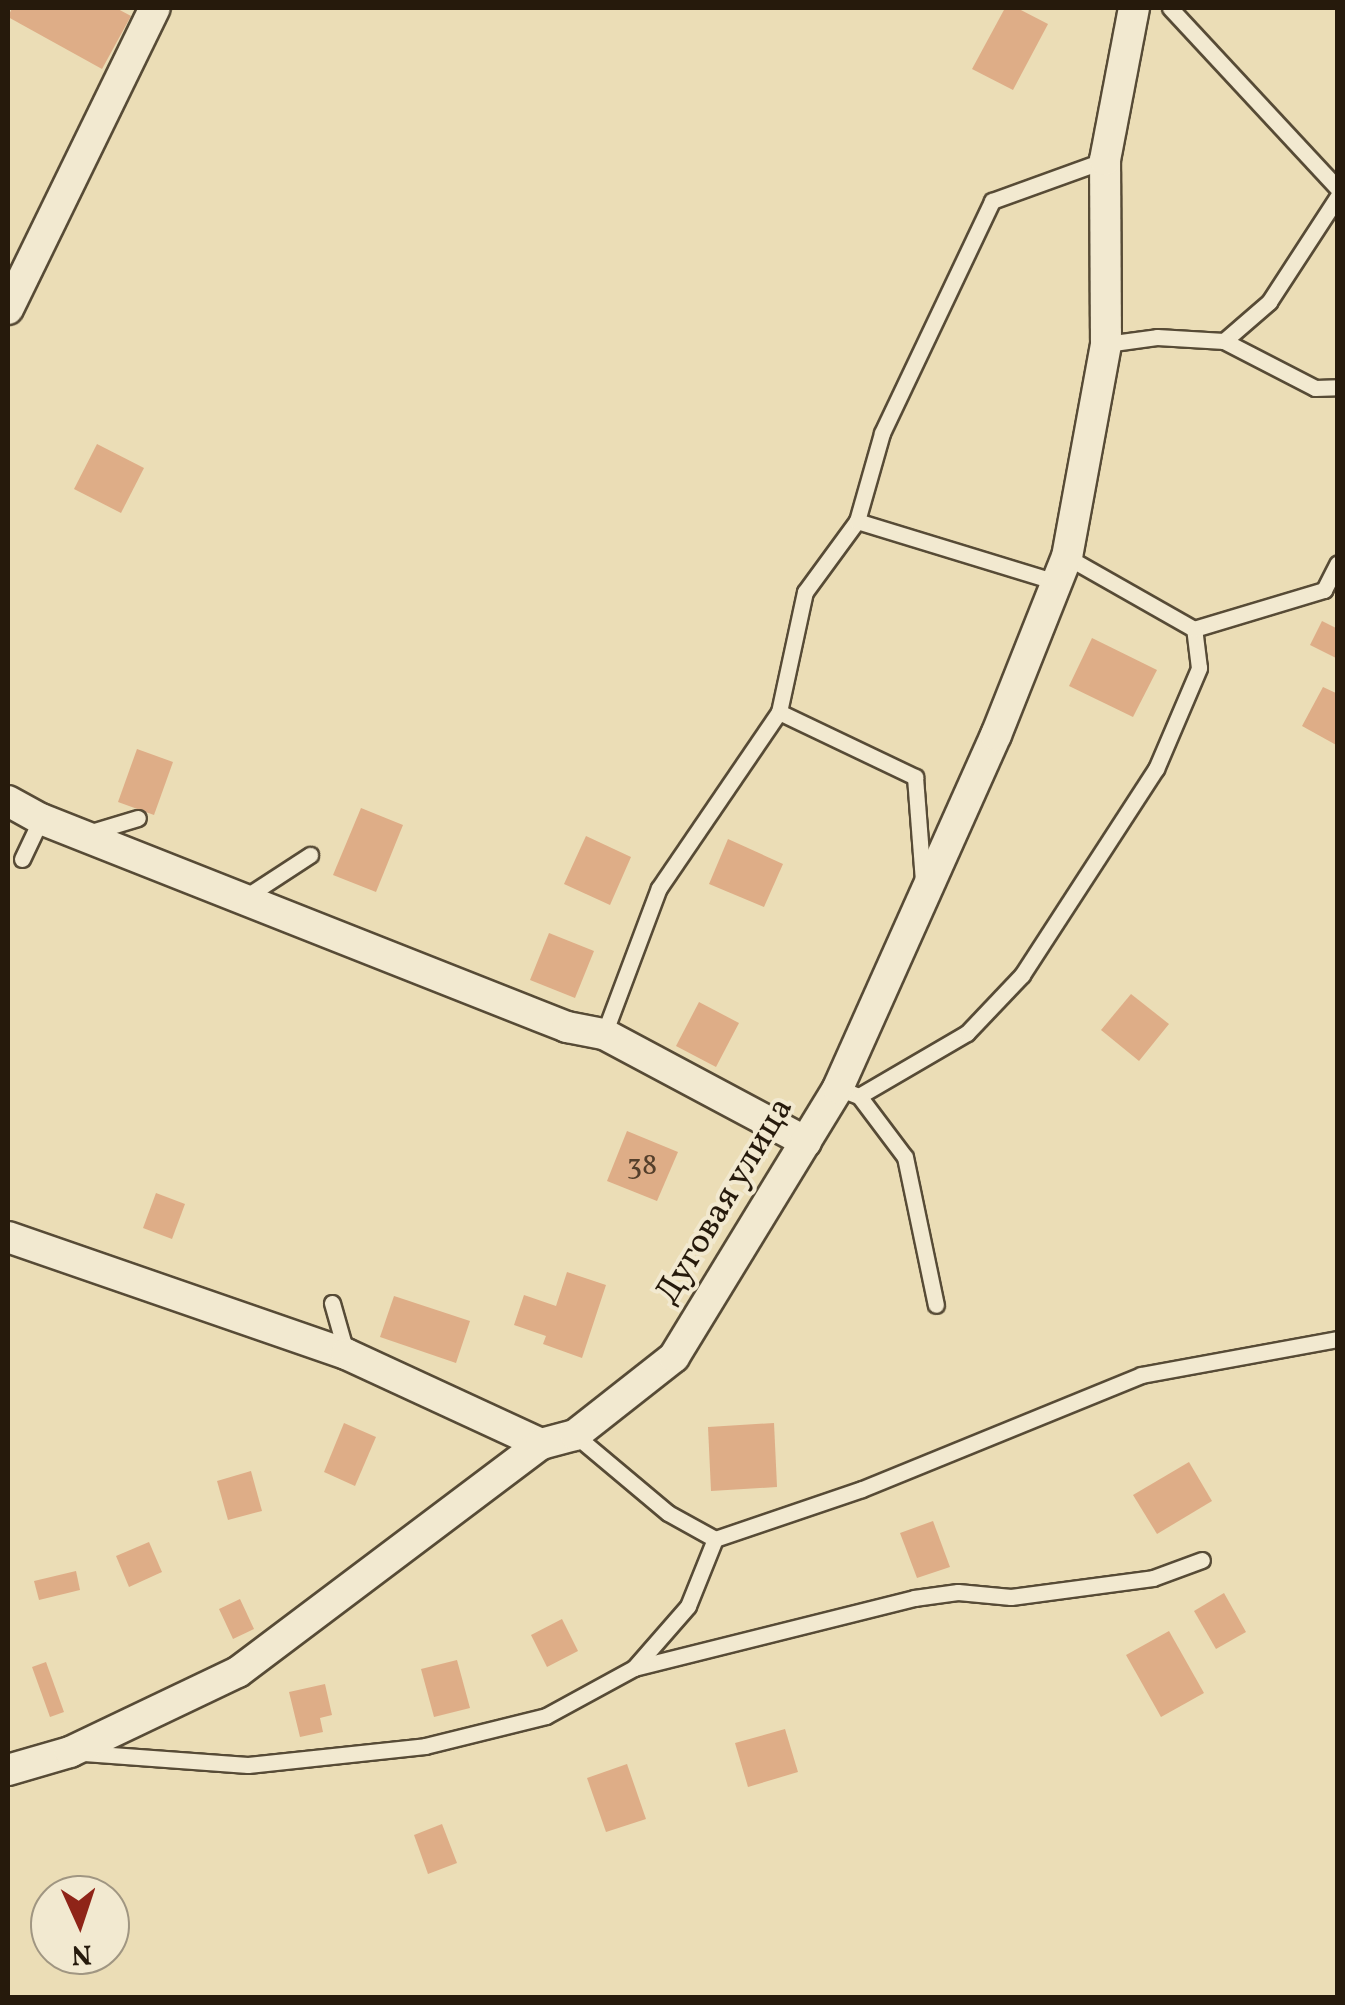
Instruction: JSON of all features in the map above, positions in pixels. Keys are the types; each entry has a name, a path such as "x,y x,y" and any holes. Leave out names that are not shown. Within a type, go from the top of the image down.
{"street":[{"path":"8,309 155,8"},
{"name":"Дуговая улица","path":"8,1770 70,1752 238,1672 541,1444 575,1435 674,1357 806,1142 848,1092 924,892 996,735 1062,570 1106,344 1105,160 1134,8"},
{"path":"8,800 41,819 567,1027 604,1034 806,1142"},
{"path":"8,1237 346,1354 541,1444"}],"lane":[{"path":"1170,8 1338,192 1269,302 1224,341"},
{"path":"604,1034 659,888 780,712 805,592 857,522 882,434 992,201 1105,160"},
{"path":"1106,344 1157,336 1224,341 1314,388 1338,387"},
{"path":"857,522 1062,570 1194,629 1324,590 1338,562"},
{"path":"936,1305 904,1157 848,1092 967,1033 1022,975 1156,769 1199,668 1194,629"},
{"path":"780,712 915,778 924,892"},
{"path":"84,834 138,818"},
{"path":"22,859 41,819"},
{"path":"244,898 310,855"},
{"path":"332,1303 346,1354"},
{"path":"575,1435 668,1512 715,1539 862,1489 1141,1375 1338,1339"},
{"path":"634,1668 688,1606 715,1539"},
{"path":"70,1752 248,1765 424,1746 546,1716 634,1668 914,1598 958,1592 1029,1595 1153,1578 1202,1560"}],"building":[{"path":"12,8 116,8 131,16 102,69 8,17"},
{"path":"1005,8 1017,8 1048,24 1013,90 972,69"},
{"path":"97,444 144,468 121,513 74,489"},
{"path":"1322,621 1338,629 1338,659 1310,645"},
{"path":"1092,638 1157,670 1133,717 1069,686"},
{"path":"1323,687 1338,694 1338,746 1302,726"},
{"path":"137,749 173,762 154,815 118,802"},
{"path":"361,808 403,825 376,892 333,875"},
{"path":"586,836 631,857 610,905 564,884"},
{"path":"728,839 783,864 764,907 709,884"},
{"path":"549,933 594,951 575,998 530,980"},
{"path":"1131,994 1169,1024 1139,1061 1101,1030"},
{"path":"699,1002 739,1023 716,1067 676,1046"},
{"path":"627,1131 678,1152 657,1201 607,1181"},
{"path":"156,1193 185,1204 172,1239 143,1228"},
{"path":"567,1272 606,1285 582,1358 543,1344 546,1336 514,1325 524,1295 556,1306"},
{"path":"394,1296 470,1321 456,1363 380,1337"},
{"path":"344,1423 376,1437 355,1486 324,1472"},
{"path":"774,1423 777,1487 711,1491 708,1427"},
{"path":"1189,1462 1212,1501 1157,1534 1133,1495"},
{"path":"251,1471 262,1511 228,1520 217,1481"},
{"path":"933,1521 950,1567 917,1578 900,1533"},
{"path":"149,1542 162,1572 129,1587 116,1556"},
{"path":"76,1571 80,1590 39,1600 34,1581"},
{"path":"1224,1593 1246,1632 1216,1649 1194,1611"},
{"path":"240,1599 254,1629 233,1639 219,1609"},
{"path":"562,1619 578,1651 547,1667 531,1635"},
{"path":"1169,1631 1204,1693 1161,1717 1126,1655"},
{"path":"457,1660 470,1708 434,1717 421,1669"},
{"path":"46,1662 64,1712 50,1717 32,1667"},
{"path":"325,1684 332,1715 320,1718 323,1732 300,1737 289,1692"},
{"path":"785,1729 798,1772 748,1787 735,1743"},
{"path":"627,1764 646,1819 606,1832 587,1778"},
{"path":"442,1824 457,1863 428,1874 414,1835"}]}
